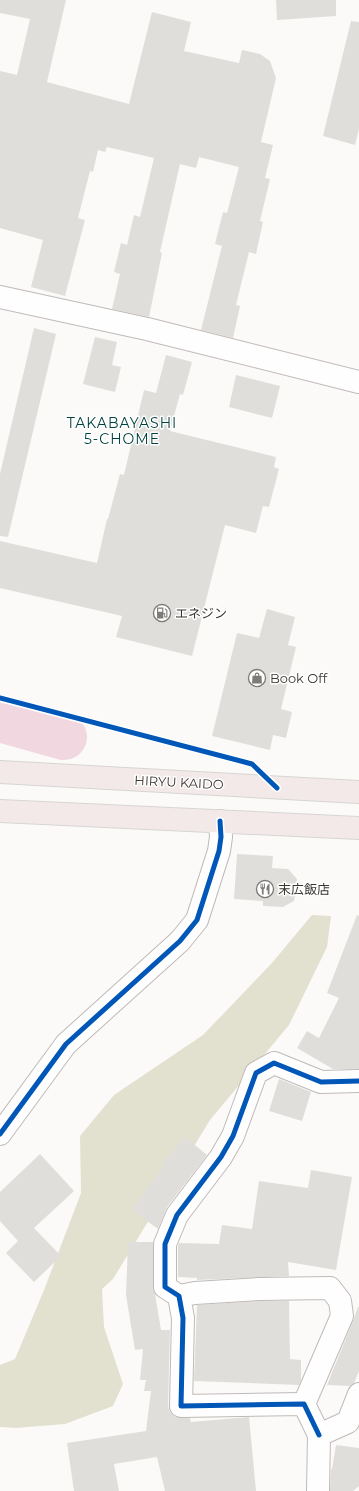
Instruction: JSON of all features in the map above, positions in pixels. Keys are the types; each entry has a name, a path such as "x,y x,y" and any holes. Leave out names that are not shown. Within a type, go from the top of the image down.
{"highway":[{"name":"HIRYU KAIDO","path":"0,772 359,792"},
{"path":"0,811 359,828"}],"street":[{"path":"0,297 147,329 359,382"},
{"path":"0,1134 66,1044 180,941 197,920 219,851 221,837 220,821"},
{"path":"318,1491 319,1435 304,1404 342,1316 340,1301 330,1288 259,1289 195,1293 179,1296 165,1287 165,1244 177,1215 221,1157 233,1136 256,1073 274,1063 321,1082 359,1081"},
{"path":"179,1296 183,1318 181,1406 304,1404"},
{"path":"319,1435 348,1422 359,1394"}],"green space":[{"path":"312,915 331,916 327,947 289,1025 210,1120 113,1279 102,1289 104,1327 123,1384 113,1406 65,1424 16,1428 0,1427 0,1365 15,1359 44,1290 81,1193 80,1136 114,1095 203,1035 271,964"}],"building":[{"path":"0,0 66,0 47,82 129,104 152,12 191,22 184,51 239,63 242,50 260,54 270,61 276,78 261,142 273,145 265,178 270,179 260,221 263,222 256,254 249,252 236,305 240,306 233,338 201,330 222,246 215,244 223,212 227,213 239,167 199,157 196,168 180,164 160,252 162,253 149,317 112,309 120,274 114,272 121,243 127,245 134,215 140,217 154,158 107,147 105,152 98,150 93,172 90,171 78,218 85,220 65,296 31,287 43,240 0,228 0,71 17,75 30,19 0,13"},
{"path":"276,0 336,0 336,16 277,20"},
{"path":"351,21 359,22 359,129 355,145 323,136"},
{"path":"34,328 56,334 8,537 0,536 0,474"},
{"path":"95,337 117,342 112,365 121,367 115,392 83,384"},
{"path":"166,355 192,362 183,395 180,394 170,431 276,457 274,467 279,469 269,507 263,506 256,533 225,525 192,656 116,637 122,616 0,588 0,541 97,563 107,519 120,474 124,475 144,390 156,393"},
{"path":"236,375 280,386 272,418 229,407"},
{"name":"Book Off","path":"267,609 295,617 288,645 296,647 281,709 292,712 286,738 273,735 270,750 212,736 237,633 259,638"},
{"name":"末広飯店","path":"237,854 273,856 272,868 288,869 297,879 294,901 283,907 263,906 263,901 234,899"},
{"path":"357,915 359,916 359,1069 333,1069 297,1048 307,1031 319,1038 339,998 327,993"},
{"path":"279,1079 311,1092 302,1121 269,1111"},
{"path":"185,1137 207,1155 167,1207 158,1229 132,1210 164,1166 162,1165"},
{"path":"40,1154 74,1191 34,1228 61,1256 34,1282 6,1253 18,1241 0,1221 0,1192"},
{"path":"311,1170 352,1177 336,1270 288,1262 289,1276 197,1280 197,1278 178,1277 179,1243 219,1244 222,1225 252,1229 259,1181 308,1188"},
{"path":"128,1242 153,1242 153,1287 161,1330 170,1330 168,1406 170,1412 175,1417 190,1418 191,1422 249,1417 256,1491 165,1491 157,1457 114,1464 119,1491 74,1491 67,1443 146,1431 151,1391 144,1391 146,1380 140,1380 143,1349 135,1350 126,1295"},
{"path":"259,1301 289,1301 290,1359 301,1360 301,1380 299,1385 194,1381 197,1305"},
{"path":"358,1307 359,1371 354,1383 350,1386 327,1385 353,1321"},
{"path":"336,1445 359,1448 359,1486 353,1491 330,1491 331,1469"}],"waterway":[{"path":"0,719 64,737"}],"cycle path":[{"path":"0,698 252,764 277,788"},
{"path":"0,1134 66,1044 180,941 197,920 219,851 221,837 220,821"},
{"path":"319,1435 304,1404 181,1406 183,1318 179,1296 165,1287 165,1244 177,1215 221,1157 233,1136 256,1073 274,1063 321,1082 359,1081"}],"place":[{"name":"エネジン","path":"162,613"},
{"name":"Book Off","path":"257,678"},
{"name":"末広飯店","path":"265,889"}],"district":[{"name":"TAKABAYASHI 5-CHOME","path":"122,432"}]}
